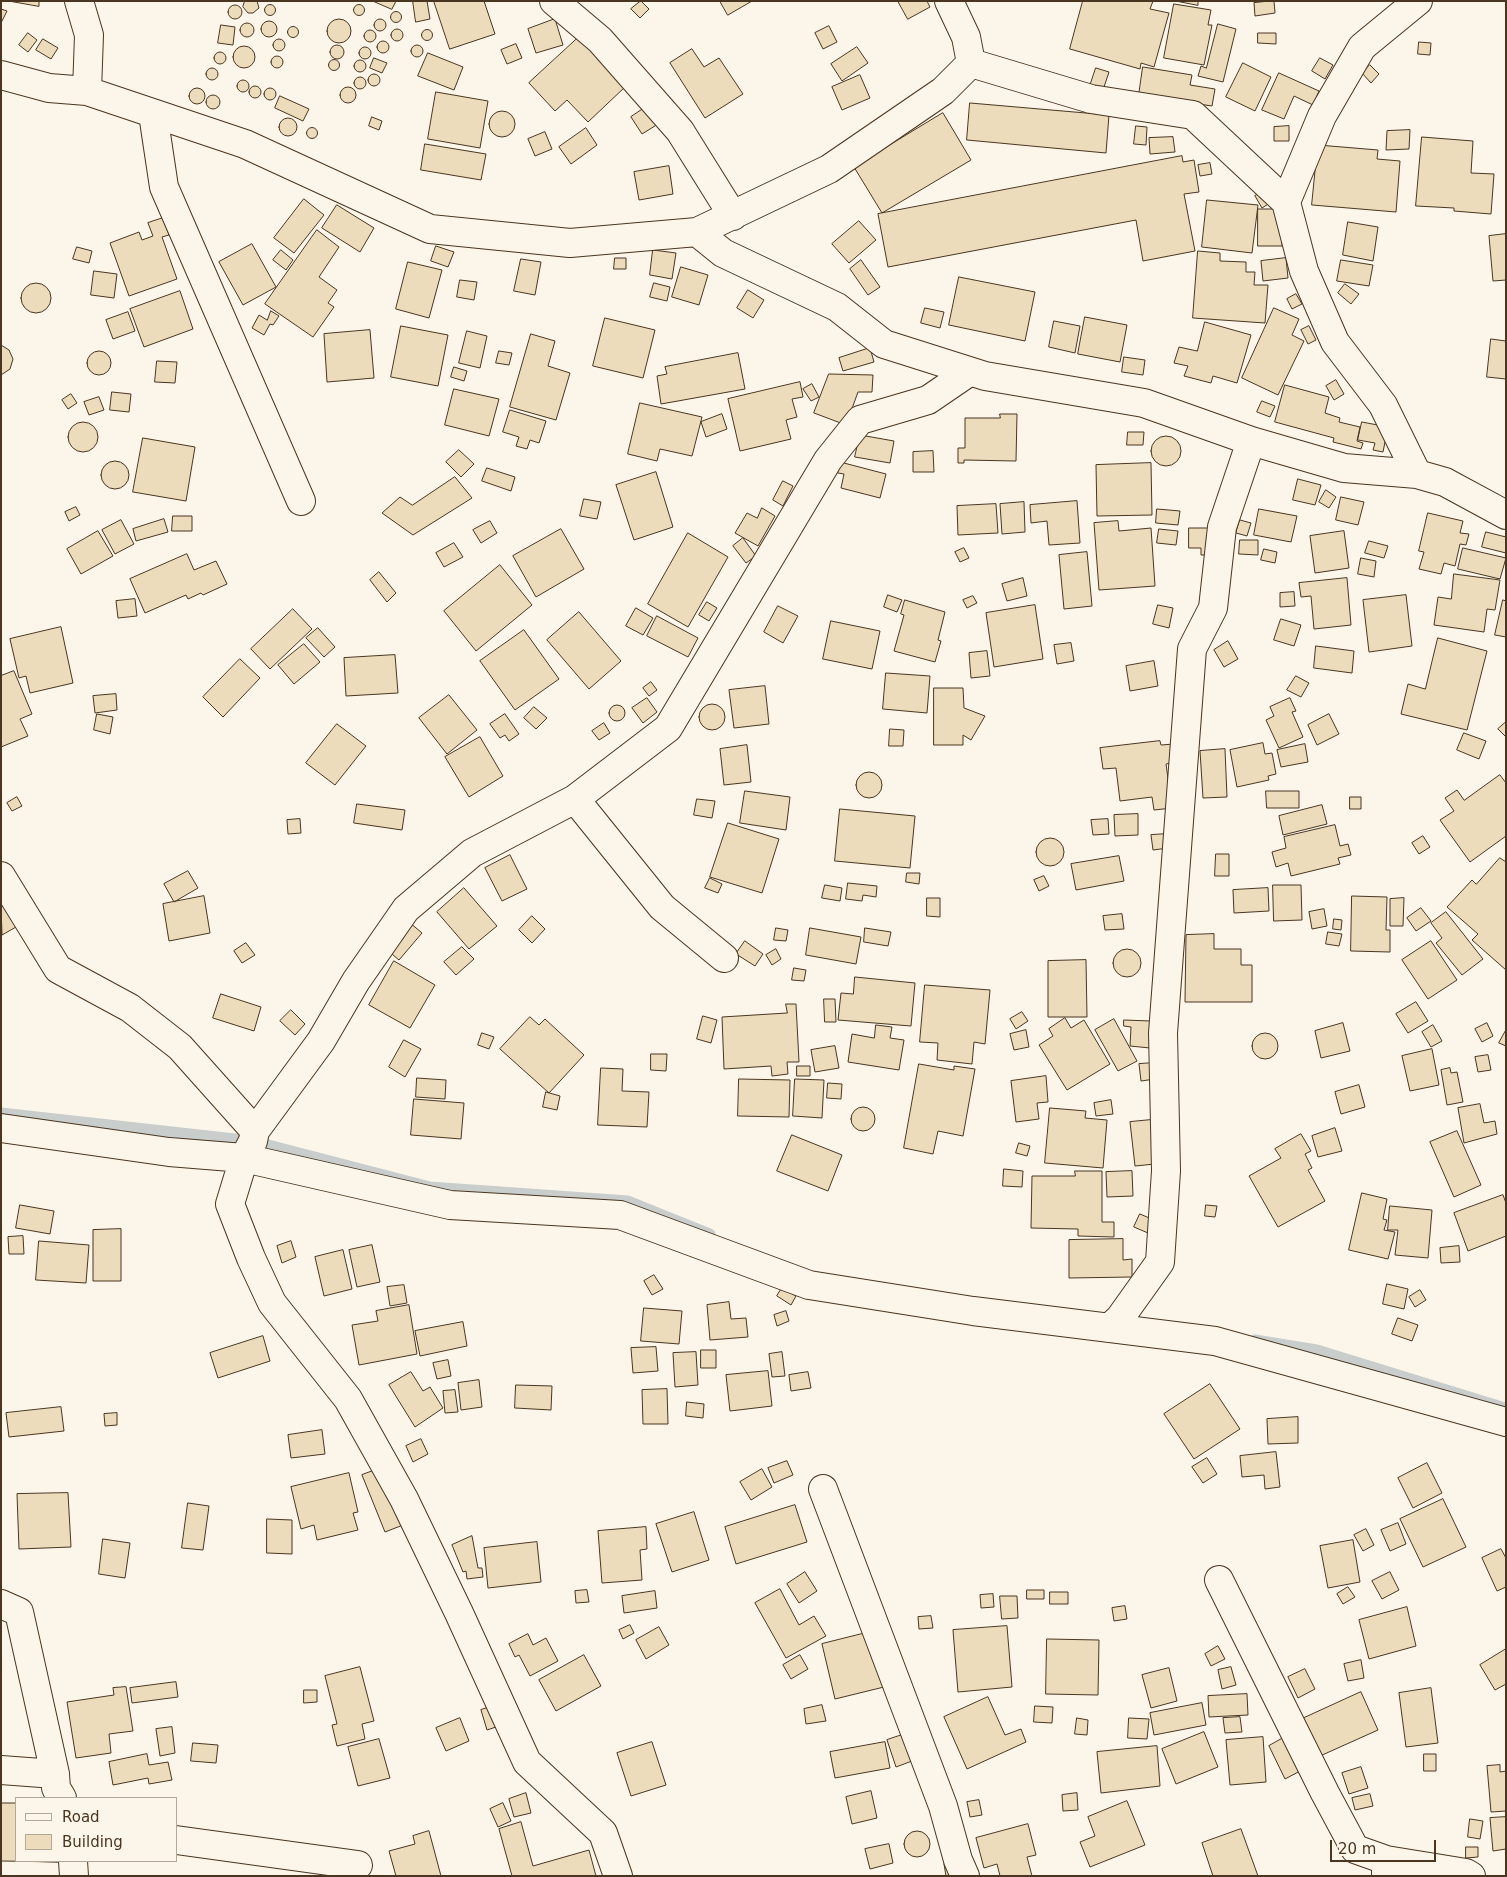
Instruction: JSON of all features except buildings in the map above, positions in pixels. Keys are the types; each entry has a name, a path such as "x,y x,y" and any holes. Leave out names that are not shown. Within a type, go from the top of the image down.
{"street":[{"path":"78,1 90,35 86,91"},
{"path":"554,1 600,40 680,132 733,216"},
{"path":"950,1 966,37 971,63"},
{"path":"1286,202 1322,116 1362,47 1423,2"},
{"path":"1,75 50,88 86,91 244,144 430,229 570,243 697,232 733,216 828,169 943,91 971,63"},
{"path":"971,63 1091,99 1194,115 1286,202 1304,271 1335,342 1383,405 1417,474"},
{"path":"153,114 164,187 301,501"},
{"path":"697,232 723,253 836,307 884,344 969,372 1144,403 1252,441 1344,468 1417,474 1445,482 1506,515"},
{"path":"618,1876 603,1833 527,1762 459,1613 400,1491 348,1399 272,1303 251,1258 230,1204 244,1158 253,1141 255,1131 321,1041 356,981 406,909 472,853 576,799 668,728 828,460 860,420 928,400 969,372"},
{"path":"1109,1328 1120,1318 1160,1262 1166,1171 1163,1033 1192,649 1213,608 1222,527 1252,441"},
{"path":"576,799 662,907 724,958"},
{"path":"1,876 58,969 130,1008 180,1047 255,1131"},
{"path":"1,1128 169,1152 244,1158 450,1205 620,1215 809,1285 973,1311 1215,1341 1506,1422"},
{"path":"823,1489 943,1806 958,1860 966,1876"},
{"path":"1219,1580 1325,1793 1355,1849 1386,1868 1466,1873 1472,1876"},
{"path":"1,1604 19,1612 59,1786 1,1770"},
{"path":"178,1840 358,1864"},
{"path":"73,1862 74,1876"}],"waterway":[{"path":"1,1113 253,1141 430,1187 628,1201 710,1234"},
{"path":"1255,1340 1317,1350 1505,1408"}]}
